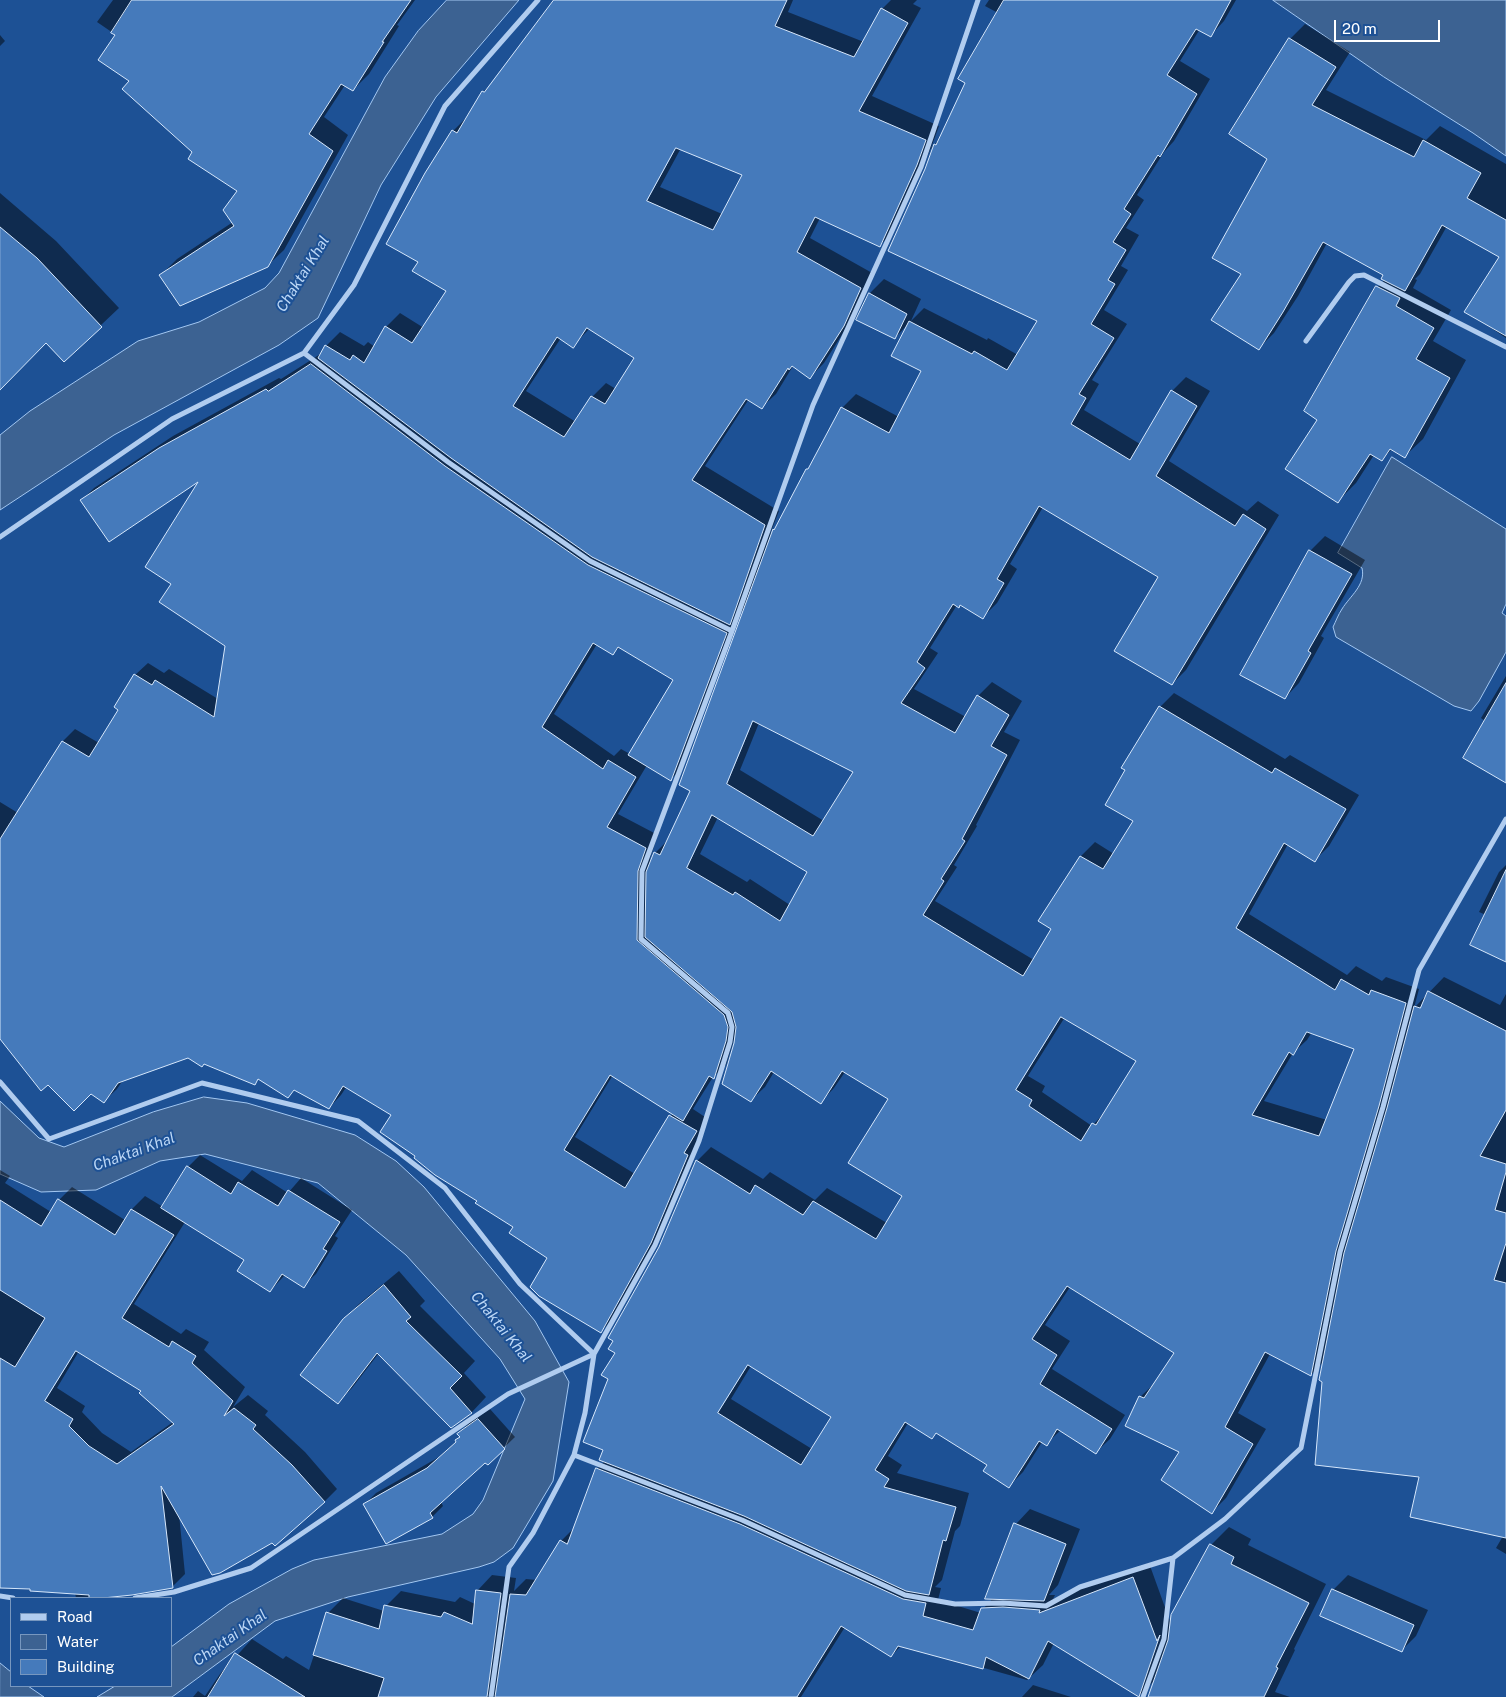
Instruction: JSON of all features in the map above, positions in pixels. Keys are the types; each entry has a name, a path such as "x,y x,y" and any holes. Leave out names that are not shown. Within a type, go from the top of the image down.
{"street":[{"path":"0,537 172,419 304,352 354,285 445,106 538,0"},
{"path":"491,1697 509,1567 533,1533 574,1455 585,1413 594,1354 654,1244 699,1141 730,1042 732,1028 728,1013 641,939 642,871 732,631 813,405 921,167 978,0"},
{"path":"1306,341 1349,282 1355,276 1364,275 1506,347"},
{"path":"304,352 448,462 590,561 732,631"},
{"path":"574,1455 742,1520 905,1596 955,1604 1003,1603 1046,1606 1080,1587 1173,1558 1225,1519 1300,1448 1340,1252 1383,1107 1419,970 1506,819"},
{"path":"0,1082 49,1139 202,1082 358,1121 445,1188 520,1284 594,1354"},
{"path":"142,1597 174,1592 251,1568 508,1394 594,1354"},
{"path":"1143,1697 1164,1639 1173,1558"}],"water":[{"name":"Chaktai Khal","path":"447,0 519,0 436,97 381,185 318,318 279,345 114,435 0,510 0,435 30,411 138,341 199,322 265,288 279,273 385,77 418,31"},
{"path":"1273,0 1506,0 1506,156 1384,77"},
{"path":"1392,457 1506,529 1506,604 1502,613 1506,616 1506,652 1479,701 1471,711 1454,706 1336,637 1333,627 1342,609 1360,585 1363,574 1362,568 1338,553"},
{"name":"Chaktai Khal","path":"204,1097 247,1103 355,1135 396,1161 424,1187 535,1321 569,1382 553,1481 513,1548 494,1562 348,1597 275,1621 172,1697 97,1697 113,1687 172,1687 172,1646 229,1604 292,1569 314,1560 442,1534 473,1514 483,1500 525,1399 500,1359 406,1255 318,1183 205,1154 160,1161 96,1190 41,1192 0,1174 0,1101 39,1138 64,1147 153,1112"},
{"path":"0,1663 10,1671 10,1687 29,1687 44,1697 0,1697"}],"building":[{"path":"132,0 411,0 382,42 384,42 353,91 341,84 309,134 333,151 268,267 180,306 159,275 234,226 223,210 237,191 188,159 192,152 122,89 129,81 98,60 115,35 111,33"},
{"path":"554,0 787,0 775,26 854,57 881,8 908,23 859,111 926,140 917,165 880,247 815,217 797,252 861,288 844,326 810,379 792,366 789,370 788,368 762,409 746,399 692,480 765,525 730,625 592,557 451,458 318,358 325,345 350,360 353,355 364,363 385,326 412,343 446,291 412,271 418,262 386,244 425,173 452,130 457,133 482,91 484,92","holes":["676,148 742,175 713,230 647,201","587,328 634,358 605,404 591,396 564,437 513,406 557,337 573,348"]},
{"path":"1004,0 1231,0 1211,37 1196,29 1167,75 1197,94 1160,157 1158,155 1124,209 1131,214 1113,242 1126,250 1108,280 1115,284 1091,324 1114,338 1079,394 1086,398 1071,424 1130,460 1171,390 1197,406 1156,476 1235,526 1243,514 1266,529 1172,685 1114,651 1158,577 1039,506 997,579 1004,583 983,619 960,605 959,608 953,604 917,662 925,668 901,703 955,733 977,695 1009,715 991,746 1007,755 962,839 965,841 941,879 944,881 923,915 1023,976 1051,929 1038,921 1080,856 1103,869 1133,821 1105,805 1125,770 1121,768 1159,706 1272,773 1275,768 1346,809 1315,862 1284,843 1236,928 1335,990 1341,979 1369,995 1371,990 1406,1003 1379,1106 1336,1251 1311,1376 1265,1352 1225,1427 1253,1444 1212,1514 1161,1480 1179,1452 1125,1426 1139,1396 1144,1398 1174,1353 1067,1286 1032,1339 1057,1355 1040,1384 1112,1429 1096,1454 1057,1429 1047,1446 1039,1441 1009,1488 983,1471 987,1465 936,1433 932,1439 905,1422 875,1470 889,1479 884,1487 956,1507 946,1541 943,1540 929,1595 906,1591 744,1516 599,1460 603,1450 583,1442 608,1379 601,1375 615,1353 608,1349 613,1341 608,1338 659,1247 696,1160 750,1194 755,1185 803,1215 813,1201 876,1239 902,1196 848,1163 888,1099 842,1071 821,1104 771,1071 751,1102 722,1084 734,1043 736,1027 732,1012 645,937 646,872 654,852 660,855 690,791 679,785 773,529 841,407 889,433 921,371 891,356 909,321 972,354 974,351 1007,370 1037,321 888,251 925,169 934,144 936,145 965,83 958,79","holes":["753,721 853,772 813,836 727,784","712,815 807,872 780,921 735,892 733,895 687,868","1061,1017 1136,1061 1096,1125 1092,1123 1081,1141 1029,1106 1032,1100 1016,1090","1307,1032 1354,1049 1319,1136 1252,1115 1289,1052 1293,1055","748,1365 831,1417 801,1465 718,1413"]},
{"path":"1289,38 1336,67 1312,105 1414,157 1423,140 1481,173 1467,198 1506,220 1506,336 1464,312 1499,257 1442,225 1405,291 1381,279 1383,275 1323,242 1259,350 1211,320 1241,274 1212,258 1267,159 1229,134"},
{"path":"0,227 37,258 102,327 64,362 46,343 0,390"},
{"path":"1376,286 1400,298 1396,306 1434,328 1416,359 1450,378 1405,458 1390,449 1382,461 1370,454 1338,503 1285,469 1317,420 1304,411"},
{"path":"869,293 907,314 895,339 856,320"},
{"path":"311,364 445,466 588,565 727,633 671,781 628,755 673,680 618,647 613,655 593,643 542,727 603,769 608,760 636,777 607,827 646,848 638,871 637,940 724,1015 728,1027 726,1041 714,1079 709,1076 683,1121 610,1075 564,1150 625,1188 669,1115 697,1131 684,1153 688,1155 651,1243 601,1333 539,1296 530,1287 547,1258 509,1233 513,1227 475,1203 477,1201 435,1175 414,1158 415,1156 380,1132 391,1115 343,1086 329,1109 294,1090 288,1098 258,1079 255,1085 204,1064 202,1067 188,1058 118,1083 104,1103 91,1094 74,1111 48,1085 41,1091 0,1039 0,839 62,741 89,757 118,710 114,707 134,674 152,685 155,680 214,717 225,646 159,602 171,584 145,567 198,482 109,542 80,500 159,448 266,389 268,391"},
{"path":"1309,550 1352,574 1308,651 1311,653 1285,699 1240,675"},
{"path":"1506,683 1506,783 1463,758"},
{"path":"1506,870 1506,962 1470,945"},
{"path":"1428,991 1506,1031 1506,1110 1480,1156 1506,1164 1506,1172 1495,1210 1506,1213 1506,1243 1494,1280 1506,1283 1506,1538 1410,1517 1419,1477 1315,1465 1322,1382 1319,1380 1344,1253 1387,1108 1414,1006 1420,1008"},
{"path":"187,1166 231,1194 238,1182 278,1206 288,1190 340,1222 323,1249 327,1251 304,1288 282,1274 270,1292 237,1271 244,1260 161,1208"},
{"path":"58,1199 115,1235 131,1209 174,1235 122,1318 169,1347 172,1341 196,1356 192,1363 233,1401 224,1416 234,1408 256,1425 253,1429 292,1465 325,1502 275,1546 272,1543 220,1573 212,1575 161,1486 173,1588 132,1595 89,1597 89,1595 30,1591 30,1589 0,1588 0,1358 15,1367 45,1318 0,1290 0,1200 41,1226","holes":["76,1351 141,1391 139,1393 174,1424 117,1464 89,1446 69,1426 73,1419 45,1401"]},
{"path":"384,1285 411,1317 406,1321 462,1376 450,1388 472,1413 451,1428 377,1353 338,1404 300,1375 343,1319"},
{"path":"478,1419 505,1449 488,1465 485,1463 430,1513 433,1518 386,1544 363,1504 427,1468 456,1442 455,1440 460,1437 457,1434"},
{"path":"596,1468 740,1524 903,1599 926,1603 923,1616 973,1630 981,1608 1003,1607 1040,1610 1039,1613 1133,1577 1157,1641 1160,1635 1139,1697 1048,1641 1029,1679 986,1657 983,1669 898,1646 891,1657 841,1626 797,1697 495,1697 510,1594 526,1595 560,1540 567,1544"},
{"path":"1014,1523 1066,1544 1044,1601 985,1599"},
{"path":"1210,1544 1234,1557 1231,1564 1309,1603 1276,1667 1278,1668 1264,1697 1148,1697 1168,1640 1171,1615"},
{"path":"1332,1589 1414,1625 1402,1652 1320,1616"},
{"path":"476,1590 501,1593 487,1697 378,1697 384,1678 313,1655 326,1612 379,1629 384,1605 441,1617 444,1612 472,1624"},
{"path":"235,1653 305,1697 208,1697"}]}
